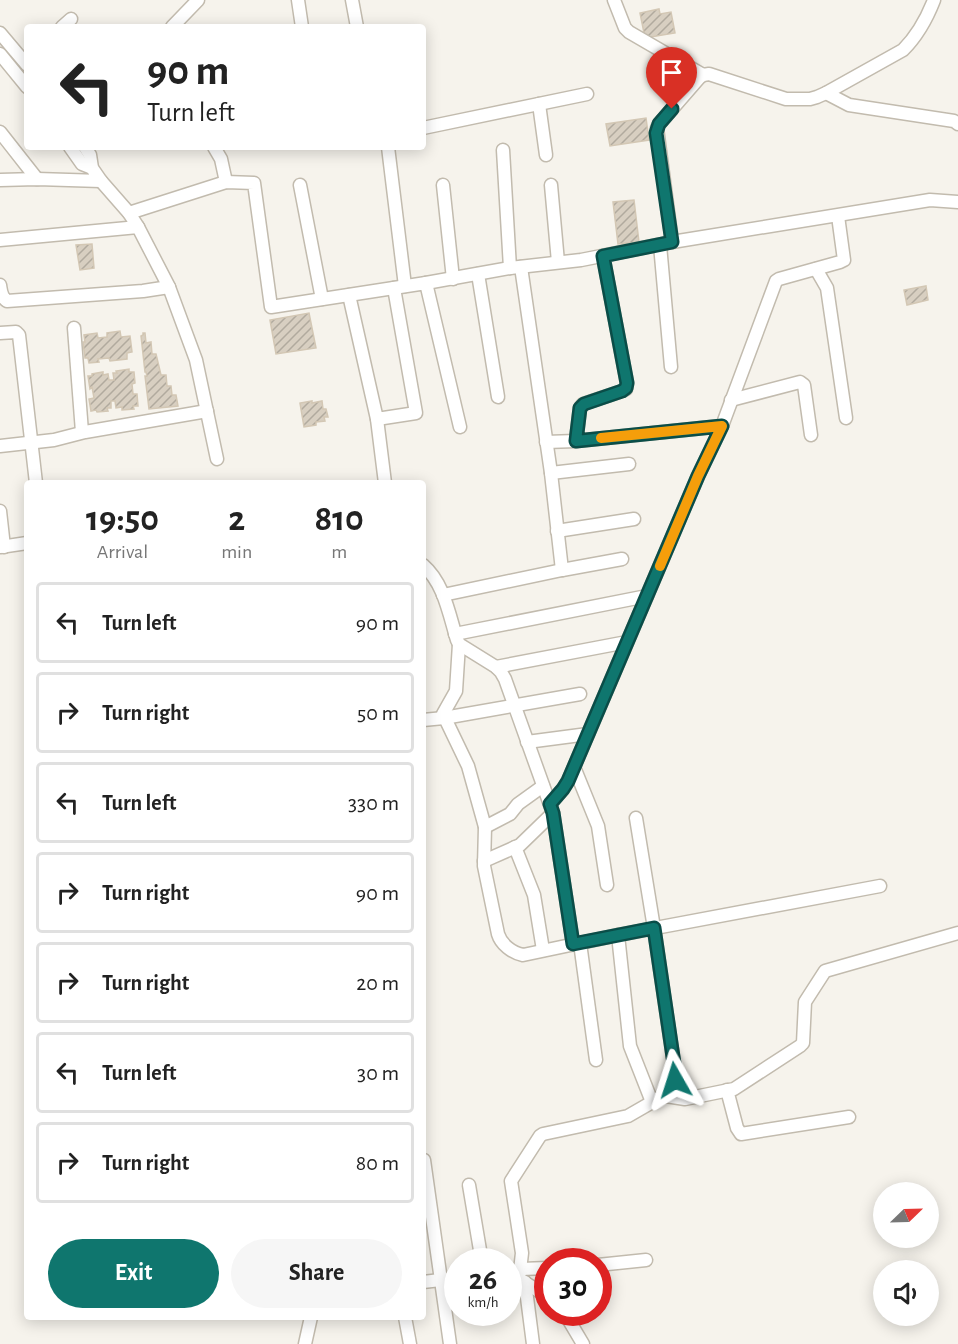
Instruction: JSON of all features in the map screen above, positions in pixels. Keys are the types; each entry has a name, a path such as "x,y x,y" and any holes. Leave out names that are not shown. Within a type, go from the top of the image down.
{"street":[{"path":"175,24 198,0"},
{"path":"298,0 302,24"},
{"path":"352,0 356,24"},
{"path":"614,0 625,28 629,32 703,75"},
{"path":"671,367 666,244 657,129 659,124 703,75 709,74 786,99 810,99 826,93 903,50 912,41 934,0"},
{"path":"0,33 24,58"},
{"path":"0,54 24,83"},
{"path":"826,93 849,105 954,121 958,124"},
{"path":"426,127 587,94"},
{"path":"539,104 546,155"},
{"path":"0,132 37,179"},
{"path":"72,150 82,164 92,168"},
{"path":"87,150 92,168 129,213 169,287 194,353 217,459"},
{"path":"216,150 221,159 225,182"},
{"path":"377,419 416,413 400,287 388,150"},
{"path":"503,150 516,267 551,473 562,570"},
{"path":"0,180 101,180"},
{"path":"129,213 225,182 254,183 271,308 516,267 603,256 930,200 958,202"},
{"path":"443,184 453,279"},
{"path":"550,185 558,262"},
{"path":"300,186 322,300"},
{"path":"484,861 520,845 551,809 563,789 698,476 722,426 776,281 843,260 838,216"},
{"path":"0,240 138,227"},
{"path":"576,441 580,408 584,404 622,391 626,388 627,383 603,256"},
{"path":"816,269 827,288 846,418"},
{"path":"478,274 498,398"},
{"path":"426,283 460,427"},
{"path":"0,285 3,299 7,301 169,287"},
{"path":"349,295 377,419 385,480"},
{"path":"74,328 82,432"},
{"path":"0,333 16,332 19,335 36,480"},
{"path":"731,400 803,383 811,435"},
{"path":"0,446 54,440 82,432 207,411"},
{"path":"546,442 722,426"},
{"path":"551,473 629,464"},
{"path":"0,511 2,547 24,543"},
{"path":"557,531 634,519"},
{"path":"443,595 622,559"},
{"path":"426,569 433,576 443,595 457,639 456,691 443,714 466,762 485,827 484,861 500,939 514,952 523,955 880,886"},
{"path":"457,639 647,596"},
{"path":"457,639 496,667 505,679 551,809 577,943 596,1060"},
{"path":"496,667 627,642"},
{"path":"426,720 580,694"},
{"path":"527,742 588,734"},
{"path":"574,767 597,822 607,885"},
{"path":"485,827 510,814 518,804 543,786"},
{"path":"636,818 676,1077 666,1096"},
{"path":"515,847 534,895 543,950"},
{"path":"521,1248 511,1181 540,1136 546,1132 628,1116 666,1096 685,1100 737,1087 800,1046 804,1039 805,1002 825,971 958,933"},
{"path":"618,935 630,1046 652,1102"},
{"path":"728,1090 737,1128 741,1134 849,1117"},
{"path":"426,1174 450,1344"},
{"path":"470,1185 480,1248"},
{"path":"612,1264 646,1260"},
{"path":"426,1282 444,1280"},
{"path":"522,1294 533,1344"},
{"path":"305,1344 310,1320"},
{"path":"406,1320 410,1344"},
{"path":"572,1326 583,1344"}],"building":[{"path":"659,9 660,14 671,12 675,33 645,38 640,13"},
{"path":"646,118 649,140 610,146 606,124"},
{"path":"634,200 639,242 618,244 613,202"},
{"path":"92,244 94,268 80,270 76,245"},
{"path":"926,286 928,300 907,305 904,290"},
{"path":"309,313 316,348 276,354 270,320"},
{"path":"120,331 121,337 130,336 132,352 127,353 127,359 110,361 109,358 98,359 99,362 89,363 88,358 85,358 84,335 97,333 98,338 107,337 107,333"},
{"path":"145,333 146,343 151,342 152,354 156,354 161,375 166,375 167,386 171,386 172,395 176,395 178,406 149,409 141,336"},
{"path":"129,369 129,372 134,372 133,394 137,394 138,406 133,406 134,409 122,410 122,407 116,408 115,401 111,401 111,408 107,408 108,411 91,411 89,399 94,398 88,376 103,372 103,375 108,374 109,380 114,380 113,373"},
{"path":"312,401 312,403 322,401 323,409 326,409 328,417 324,417 325,421 316,422 316,425 304,427 300,403"}],"slow traffic":[{"path":"601,438 722,426 660,566"}],"route":[{"path":"672,109 659,124 656,133 672,242 603,256 627,383 626,388 622,391 584,404 580,408 576,441 722,426 698,476 568,781 550,804 573,944 654,928 675,1080"}]}
